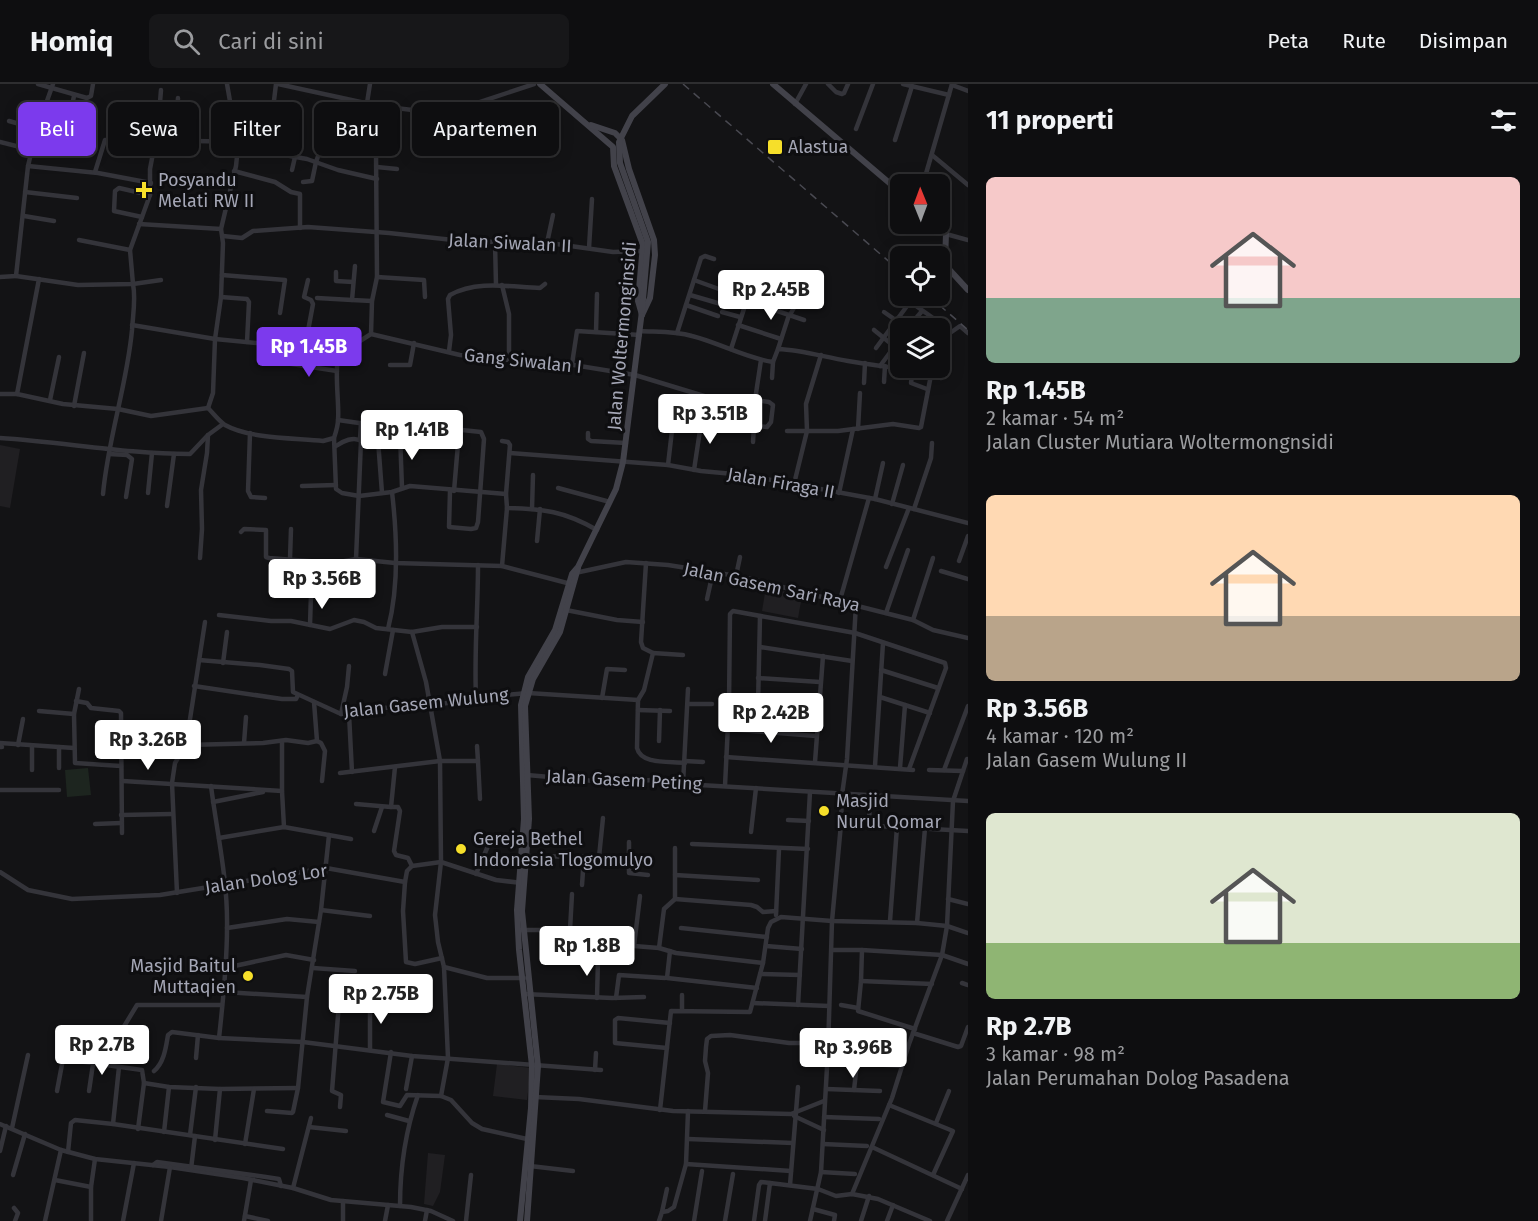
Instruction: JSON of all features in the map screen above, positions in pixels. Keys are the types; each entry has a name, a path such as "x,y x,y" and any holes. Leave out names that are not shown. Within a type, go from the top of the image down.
{"main road":[{"path":"540,84 613,147"},
{"name":"Jalan Woltermonginsidi","path":"520,1221 527,1139 535,1097 531,1013 521,930 526,775 525,693 528,677 555,630 576,571 616,489 623,462 640,333 648,242 620,163 619,142 633,116 665,84"},
{"path":"773,84 782,88 795,104 890,184"},
{"path":"589,125 615,133 623,141 629,169 655,247 650,298 642,313"},
{"path":"615,133 614,166 639,231 643,250 638,301 642,313"},
{"path":"946,234 945,261 947,267 968,290"},
{"name":"Jalan Woltermonginsidi","path":"525,693 555,643 566,610 571,584"},
{"name":"Jalan Woltermonginsidi","path":"527,1221 532,1115"}],"street":[{"path":"38,84 51,86 74,96 90,98 93,84"},
{"path":"227,84 230,102"},
{"path":"363,102 307,87 277,84 272,116 285,124 279,153 338,170 377,178"},
{"path":"367,102 370,84"},
{"path":"400,109 429,112 456,110 534,84"},
{"path":"795,104 806,84"},
{"path":"828,84 836,92 842,94 848,84"},
{"path":"856,129 873,84"},
{"path":"903,84 949,95"},
{"path":"926,174 952,85 968,91"},
{"path":"46,102 51,86"},
{"path":"896,140 912,86"},
{"path":"160,102 161,90"},
{"path":"73,102 74,96"},
{"path":"178,98 178,102"},
{"path":"9,121 18,124"},
{"path":"95,172 105,140"},
{"path":"0,142 18,146"},
{"path":"932,155 968,185"},
{"path":"16,276 30,156"},
{"path":"103,494 129,360 135,295 130,250 150,195 152,156"},
{"path":"208,408 214,380 215,339 221,297 223,236 221,229 236,156"},
{"path":"303,182 312,181 318,156"},
{"path":"376,156 377,277 372,301 371,334 360,341 344,346 339,351 338,420 335,442 336,489 342,493 359,496 419,486 452,491 506,494"},
{"path":"292,170 295,157"},
{"path":"28,166 95,172 151,183"},
{"path":"376,167 397,169"},
{"path":"234,171 275,182 291,192 300,194 300,228"},
{"path":"142,217 114,211 116,191 119,188 150,195"},
{"path":"25,192 77,198"},
{"path":"589,248 592,200"},
{"path":"547,243 553,215"},
{"path":"24,216 54,221"},
{"path":"139,225 221,229"},
{"name":"Jalan Siwalan II","path":"223,236 242,238 253,231 300,228 376,232 453,240 547,243 613,252 643,250"},
{"path":"946,234 968,240"},
{"path":"79,240 130,250"},
{"path":"495,242 499,285 509,314 509,360"},
{"path":"677,333 702,257 714,259"},
{"path":"352,300 355,266"},
{"path":"336,272 338,282 353,282"},
{"path":"222,275 285,280 280,313"},
{"path":"0,277 16,276 78,285 133,284 161,280"},
{"path":"377,277 424,280 425,297"},
{"path":"17,394 39,279"},
{"path":"132,325 215,339 302,346 308,331 313,303 304,297 308,280"},
{"path":"694,280 804,320"},
{"path":"449,351 452,335 448,299 450,295 466,288 499,285 540,288 545,284"},
{"path":"731,349 743,299 752,284"},
{"path":"596,332 597,294"},
{"path":"690,294 721,304"},
{"path":"221,297 247,299 249,302 247,342"},
{"path":"317,298 372,301"},
{"path":"772,378 773,362 789,315 796,304"},
{"path":"686,305 740,317"},
{"path":"916,306 933,318"},
{"path":"916,318 922,310"},
{"path":"884,312 892,318"},
{"path":"738,325 781,339"},
{"path":"950,333 960,326 968,333"},
{"path":"876,348 890,329"},
{"path":"572,364 575,332 580,330 677,333 773,362"},
{"path":"874,330 890,343"},
{"path":"308,331 344,346"},
{"name":"Gang Siwalan I","path":"371,334 460,355 549,361 635,375 704,396"},
{"path":"390,365 410,365 414,343"},
{"path":"778,349 890,367"},
{"path":"74,406 84,353"},
{"path":"884,382 882,366 890,354"},
{"path":"794,484 807,431 806,404 821,355"},
{"path":"50,400 59,357"},
{"path":"755,400 761,360"},
{"path":"285,363 337,371"},
{"path":"864,383 865,363"},
{"path":"912,378 911,383 927,389"},
{"path":"787,431 856,429 893,424 921,427 930,378"},
{"path":"839,494 856,429 860,393"},
{"path":"0,394 17,394 74,406 151,416 208,408"},
{"path":"755,400 769,402 774,408 769,426 744,425 741,421 745,403 755,400"},
{"path":"208,408 223,424 250,433 335,442 360,439"},
{"path":"668,465 674,413"},
{"path":"694,470 702,417"},
{"path":"338,420 373,425 379,430 382,493"},
{"path":"356,559 362,423"},
{"path":"110,451 174,456 190,454 223,424"},
{"path":"753,442 754,426"},
{"path":"462,430 481,432 483,436 480,491 477,525 471,529 453,528 448,525 458,436 462,430"},
{"path":"250,433 248,491 251,497 265,498"},
{"path":"588,433 588,439 591,441 627,443"},
{"path":"400,434 402,488"},
{"path":"0,438 47,441 128,455 132,459 126,497"},
{"path":"200,558 201,490 208,439"},
{"path":"502,441 509,443 510,453 502,566"},
{"path":"886,567 931,458 932,442"},
{"path":"148,493 152,453"},
{"name":"Jalan Firaga II","path":"510,453 668,465 744,475 875,499 968,523"},
{"path":"167,506 174,456"},
{"path":"875,499 883,463"},
{"path":"892,504 903,465"},
{"path":"532,508 534,475"},
{"path":"302,486 336,485"},
{"path":"558,488 610,502"},
{"path":"385,674 394,608 395,533 392,492"},
{"path":"840,600 869,498"},
{"path":"507,508 532,508 570,515 597,530"},
{"path":"537,542 540,509"},
{"path":"240,532 244,529 266,530 266,557 277,559 336,563 356,559 395,563 502,566 571,584"},
{"path":"289,588 291,529"},
{"path":"959,561 968,536"},
{"path":"886,613 908,550"},
{"path":"737,573 740,557"},
{"path":"913,620 933,558"},
{"name":"Jalan Gasem Sari Raya","path":"576,571 626,562 737,573 913,620 933,630 968,638"},
{"path":"336,563 336,594"},
{"path":"646,563 642,645 653,653 683,655"},
{"path":"476,698 474,654 478,565"},
{"path":"941,571 968,579"},
{"path":"707,599 713,572"},
{"path":"310,625 311,594"},
{"path":"810,1221 821,1172 829,1043 832,921 842,795 847,764 856,604"},
{"path":"566,610 617,620 643,622"},
{"path":"725,786 726,756 727,729 729,704 731,612 855,633 946,664 911,769 726,756"},
{"path":"219,615 291,621 330,629 354,620 376,628 412,632 442,627 477,627"},
{"path":"758,705 760,616"},
{"path":"177,893 172,783 175,763 186,745 205,622"},
{"path":"223,663 227,632"},
{"path":"412,632 426,682 440,761 441,862 435,915 444,967 448,1058 441,1096"},
{"path":"875,766 883,643"},
{"path":"760,646 852,661"},
{"path":"653,653 644,690 638,700 637,751 641,757 703,762"},
{"path":"815,762 823,656"},
{"path":"194,686 279,698 296,699 298,695 292,690 292,670 290,669 199,660"},
{"path":"341,714 349,666"},
{"path":"602,698 607,669 625,670"},
{"path":"881,670 938,688"},
{"path":"758,678 820,682"},
{"path":"79,689 74,714 75,763 121,766"},
{"path":"683,784 688,689"},
{"name":"Jalan Gasem Wulung","path":"298,695 341,714 381,708 430,706 525,693 638,700"},
{"path":"880,697 930,713"},
{"path":"76,701 87,703 90,707 120,712 123,781 122,833"},
{"path":"314,702 317,741 325,751 322,781"},
{"path":"688,704 712,704"},
{"path":"729,704 819,708"},
{"path":"900,768 905,705"},
{"path":"944,770 968,706"},
{"path":"638,710 670,711"},
{"path":"659,741 660,710"},
{"path":"39,711 74,714"},
{"path":"349,714 352,772"},
{"path":"244,743 246,717"},
{"path":"18,745 23,719"},
{"path":"121,728 162,728"},
{"path":"727,729 816,736"},
{"path":"282,741 284,827"},
{"path":"186,745 317,741"},
{"path":"1,746 74,748"},
{"path":"32,746 32,770"},
{"path":"477,746 480,799"},
{"path":"59,747 59,768"},
{"path":"121,749 156,748"},
{"path":"852,1194 889,1105 942,955 947,926 953,801 967,759"},
{"path":"340,773 440,761 478,761"},
{"path":"391,807 395,767"},
{"path":"929,770 963,771"},
{"name":"Jalan Gasem Peting","path":"526,775 618,783 651,780 842,795 968,801"},
{"path":"123,781 282,791"},
{"path":"211,786 225,886 227,928 225,992 219,1038"},
{"path":"751,832 756,788"},
{"path":"0,790 59,790"},
{"path":"213,802 269,790"},
{"path":"798,1005 810,792"},
{"path":"869,825 870,796"},
{"path":"356,804 398,807 400,811 395,853 408,858 412,866"},
{"path":"374,831 381,807"},
{"path":"121,815 172,814"},
{"path":"599,857 603,818"},
{"path":"788,820 809,821"},
{"path":"95,824 121,823"},
{"path":"841,824 968,831"},
{"path":"219,838 284,827 351,839"},
{"path":"890,921 897,827"},
{"path":"917,923 925,828"},
{"path":"267,1111 293,1113 298,1088 307,997 320,922 329,835"},
{"path":"629,842 629,873 648,875"},
{"path":"692,844 808,849"},
{"path":"476,874 488,846"},
{"path":"659,948 664,909 675,898 675,848"},
{"path":"675,898 751,905 763,912 776,913 779,849"},
{"path":"524,856 599,857 646,864"},
{"path":"582,885 584,857"},
{"path":"442,958 415,964 406,962 403,911 407,871 412,866 441,862 496,880 521,883"},
{"name":"Jalan Dolog Lor","path":"0,872 28,890 72,899 177,893 326,868 405,882"},
{"path":"675,875 758,880"},
{"path":"570,930 572,894"},
{"path":"634,946 640,896"},
{"path":"948,899 968,904"},
{"path":"321,910 370,916"},
{"path":"660,1110 671,1011 746,1013 751,1011 767,937 774,919 804,917 832,921 890,921 947,926 968,933"},
{"path":"227,928 287,919 320,922"},
{"path":"681,928 767,937"},
{"path":"521,930 570,930 608,935 619,943 634,946 763,963"},
{"path":"766,946 802,949"},
{"path":"832,950 942,955 968,964"},
{"path":"862,950 858,1008 861,1013 958,1047 961,1046 968,1027"},
{"path":"670,951 667,978 757,988"},
{"path":"579,954 594,956 598,959 597,998"},
{"path":"225,968 286,955 314,960"},
{"path":"444,967 487,978 525,978"},
{"path":"313,968 355,971"},
{"path":"760,974 800,975"},
{"path":"616,998 619,975 665,978"},
{"path":"861,981 932,984"},
{"path":"225,992 307,997"},
{"path":"528,994 597,998 644,997"},
{"path":"682,995 682,1010"},
{"path":"370,1001 370,1050"},
{"path":"339,1003 332,1091 340,1095 340,1107"},
{"path":"753,1004 829,1006"},
{"path":"120,1033 137,1005 222,1005"},
{"path":"841,1005 858,1008"},
{"path":"667,1048 615,1043 615,1020 618,1018 669,1023"},
{"path":"95,1033 139,1036"},
{"path":"105,1065 109,1033"},
{"path":"154,1071 166,1051 168,1033 303,1042 412,1056 598,1070 596,1053"},
{"path":"196,1058 198,1035"},
{"path":"705,1112 708,1072 705,1061 706,1047 711,1036 730,1035 789,1043 829,1043"},
{"path":"392,1052 382,1101 400,1106 405,1095 441,1096 451,1100 472,1123 482,1129 527,1139"},
{"path":"12,1128 28,1055"},
{"path":"406,1089 412,1056"},
{"path":"57,1091 62,1060 144,1070 138,1129"},
{"path":"854,1090 856,1063 902,1066"},
{"path":"89,1090 93,1064"},
{"path":"113,1124 119,1067"},
{"path":"144,1083 169,1087 220,1089 298,1088"},
{"path":"164,1132 169,1087"},
{"path":"191,1168 196,1087"},
{"path":"790,1185 798,1087"},
{"path":"216,1140 220,1089"},
{"path":"245,1144 254,1089"},
{"path":"826,1089 880,1091"},
{"path":"936,1123 949,1090"},
{"path":"400,1206 401,1163 409,1121 418,1095"},
{"path":"535,1097 579,1099 660,1110 794,1114 824,1101"},
{"path":"889,1105 954,1131 933,1175"},
{"path":"662,1212 672,1210 674,1207 686,1164 688,1111"},
{"path":"794,1114 824,1130"},
{"path":"387,1115 409,1121"},
{"path":"824,1116 879,1119"},
{"path":"293,1188 311,1118"},
{"path":"68,1152 73,1121 113,1124 283,1149"},
{"path":"0,1151 3,1125 61,1150 95,1159 279,1179 281,1186"},
{"path":"309,1127 346,1131"},
{"path":"13,1175 25,1134"},
{"path":"688,1139 793,1143"},
{"path":"823,1144 870,1147 962,1189"},
{"path":"45,1221 61,1150"},
{"path":"91,1221 91,1187 95,1159"},
{"path":"153,1165 157,1162 293,1188 320,1198 427,1210 453,1221"},
{"path":"123,1221 134,1163"},
{"path":"686,1164 791,1171"},
{"path":"530,1166 573,1171"},
{"path":"161,1221 170,1167"},
{"path":"694,1221 702,1171"},
{"path":"821,1172 855,1174"},
{"path":"725,1221 734,1174"},
{"path":"466,1221 471,1175"},
{"path":"947,1221 968,1175"},
{"path":"55,1180 91,1187"},
{"path":"251,1180 244,1219 268,1221"},
{"path":"754,1221 761,1182 818,1189 836,1196 852,1194 869,1196 928,1221"},
{"path":"765,1221 770,1183"},
{"path":"659,1221 667,1189"},
{"path":"861,1221 869,1196"},
{"path":"343,1201 343,1221"},
{"path":"385,1221 388,1205"},
{"path":"887,1221 893,1205"},
{"path":"14,1208 18,1213 15,1221"},
{"path":"813,1209 835,1215 834,1221"},
{"path":"425,1221 427,1210"},
{"path":"914,1221 916,1214"}],"shaded area":[{"path":"0,445 20,449 10,508 0,506"},
{"path":"766,587 802,596 798,618 762,611"},
{"path":"88,768 91,795 67,797 65,770"},
{"path":"497,1064 531,1068 527,1100 493,1096"},
{"path":"428,1153 445,1155 440,1192 433,1206 424,1204"}],"railway":[{"path":"683,84 890,262"},
{"path":"940,306 968,330"}],"place":[{"name":"Alastua","path":"775,147"},
{"name":"Posyandu Melati RW II","path":"144,190"},
{"name":"Masjid Nurul Qomar","path":"824,811"},
{"name":"Gereja Bethel Indonesia Tlogomulyo","path":"461,849"},
{"name":"Masjid Baitul Muttaqien","path":"248,976"}]}
